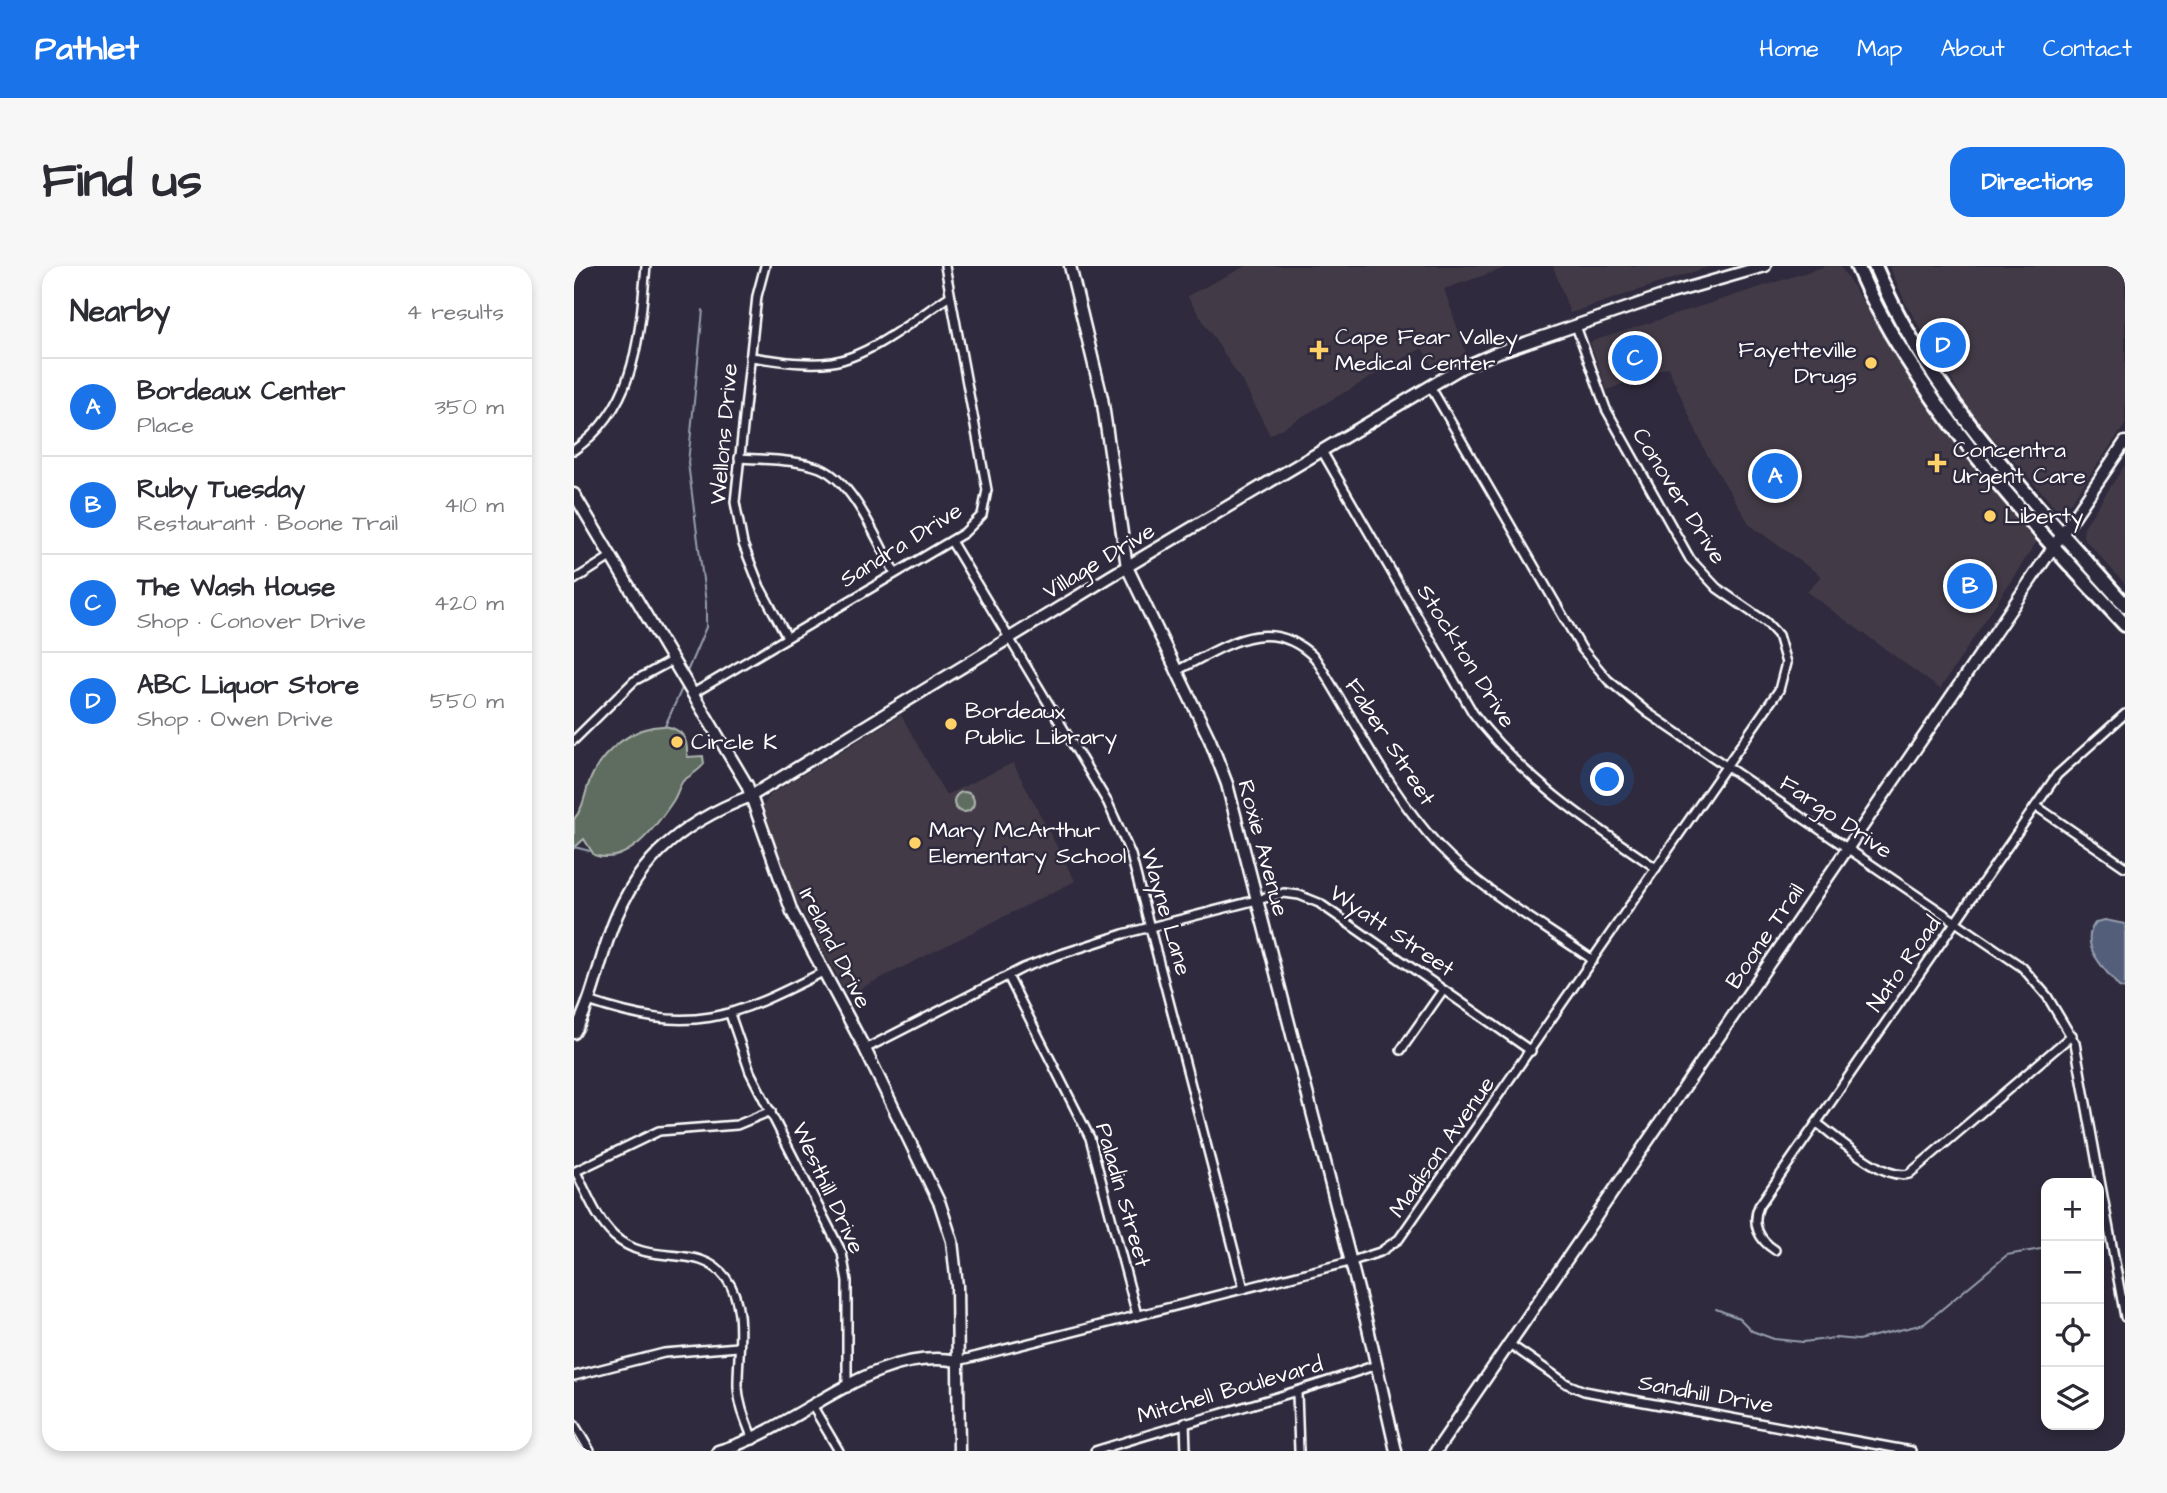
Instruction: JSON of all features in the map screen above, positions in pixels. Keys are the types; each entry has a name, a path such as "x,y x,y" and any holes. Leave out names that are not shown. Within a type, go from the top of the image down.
{"highway":[{"path":"1857,266 1870,296 1936,403 2052,546 2125,625"},
{"path":"1875,266 1890,300 1944,388 1987,446 2125,605"}],"street":[{"path":"574,450 606,422 631,376 638,345 646,266"},
{"name":"Wellons Drive","path":"765,266 757,296 735,502 743,544 760,587 787,637"},
{"name":"Sandra Drive","path":"692,694 951,541 977,522 987,497 945,266"},
{"name":"Roxie Avenue","path":"1070,266 1102,398 1126,567 1178,670 1224,775 1396,1451"},
{"name":"Village Drive","path":"574,1033 588,1001 616,914 647,863 698,820 751,796 1126,567 1474,361 1671,293 1765,266"},
{"path":"750,358 811,363 841,360 863,352 950,296"},
{"name":"Conover Drive","path":"1576,326 1596,384 1617,431 1690,559 1717,588 1766,621 1783,643 1786,663 1784,681 1727,766"},
{"name":"Fargo Drive","path":"1430,386 1567,627 1588,656 1633,703 2022,967 2047,996 2072,1035 2125,1317"},
{"name":"Boone Trail","path":"1436,1451 2125,442"},
{"name":"Stockton Drive","path":"1322,451 1473,713 1488,734 1549,794 1656,868"},
{"path":"738,457 809,465 838,479 850,492 894,573"},
{"name":"Ireland Drive","path":"574,494 751,796 792,912 865,1049 947,1223 956,1272 959,1451"},
{"name":"Wayne Lane","path":"951,541 1120,828 1140,879 1244,1289"},
{"path":"574,580 612,556"},
{"name":"Faber Street","path":"1178,670 1251,636 1279,636 1298,644 1314,658 1388,781 1438,844 1469,873 1593,960"},
{"path":"574,740 634,681 673,660"},
{"name":"Nato Road","path":"1775,1250 1757,1231 1756,1212 2057,775 2125,714"},
{"name":"Madison Avenue","path":"958,1361 1349,1262 1380,1252 1404,1234 1727,766"},
{"path":"2036,806 2125,867"},
{"name":"Wyatt Street","path":"865,1049 1007,976 1055,956 1151,927 1284,894 1305,897 1531,1051"},
{"path":"588,1001 656,1017 700,1019 730,1014 762,1003 823,972"},
{"name":"Paladin Street","path":"1007,976 1090,1138 1136,1315"},
{"path":"1401,1051 1443,990"},
{"name":"Westhill Drive","path":"730,1014 741,1049 842,1253 847,1281 847,1388"},
{"path":"1817,1124 1884,1172 1899,1176 1909,1174 2072,1035"},
{"path":"753,1440 740,1402 737,1299 721,1271 696,1258 654,1255 627,1245 600,1220 575,1172 659,1130 737,1125 771,1111"},
{"name":"Sandhill Drive","path":"1508,1343 1567,1384 1584,1391 1911,1451"},
{"path":"574,1376 664,1353 738,1347"},
{"path":"718,1451 753,1440 847,1388 901,1362 929,1358 958,1361"},
{"name":"Mitchell Boulevard","path":"1095,1451 1185,1422 1297,1393 1376,1366"},
{"path":"1297,1393 1299,1451"},
{"path":"813,1407 839,1451"},
{"path":"1185,1422 1186,1451"},
{"path":"574,1424 590,1451"}],"shaded area":[{"name":"Cape Fear Valley Medical Center","path":"1246,266 1511,266 1444,289 1466,353 1435,371 1422,348 1270,435 1245,386 1187,296"},
{"name":"Cape Fear Valley Medical Center","path":"1553,266 1711,266 1570,313"},
{"path":"1826,266 1840,266 1930,408 2039,538 1940,689 1807,592 1821,576 1750,525 1705,451 1668,367 1607,390 1590,342"},
{"path":"1889,266 2125,266 2125,425 2072,501 2063,507 2055,507 1972,414 1906,304"},
{"path":"2125,465 2125,584 2083,537 2084,527"},
{"name":"Mary McArthur Elementary School","path":"901,715 946,795 1013,763 1075,881 847,995 786,880 763,806 771,794"}],"green space":[{"path":"665,726 684,736 687,757 703,756 704,764 683,781 659,821 630,850 606,857 594,855 584,839 574,848 574,819 591,778 603,758 621,741 632,735 642,730"},
{"path":"960,792 968,792 974,802 968,812 960,812 954,806 954,798"}],"water":[{"path":"2105,920 2125,924 2125,989 2119,987 2091,948 2091,931 2096,922"}],"waterway":[{"path":"686,674 706,627 706,603 688,463 703,310"},
{"path":"665,726 683,686"},
{"path":"574,847 590,851"},
{"path":"1716,1309 1739,1318 1752,1331 1774,1339 1803,1342 1836,1338 1858,1340 1924,1324 2007,1255 2041,1249"}],"place":[{"name":"ABC Liquor Store","path":"1943,345"},
{"name":"Cape Fear Valley Medical Center","path":"1319,350"},
{"name":"The Wash House","path":"1635,358"},
{"name":"Fayetteville Drugs","path":"1871,363"},
{"name":"Concentra Urgent Care","path":"1937,463"},
{"name":"Bordeaux Center","path":"1775,476"},
{"name":"Liberty","path":"1990,516"},
{"name":"Ruby Tuesday","path":"1970,586"},
{"name":"Bordeaux Public Library","path":"951,724"},
{"name":"Circle K","path":"677,742"},
{"name":"Mary McArthur Elementary School","path":"915,843"}]}
